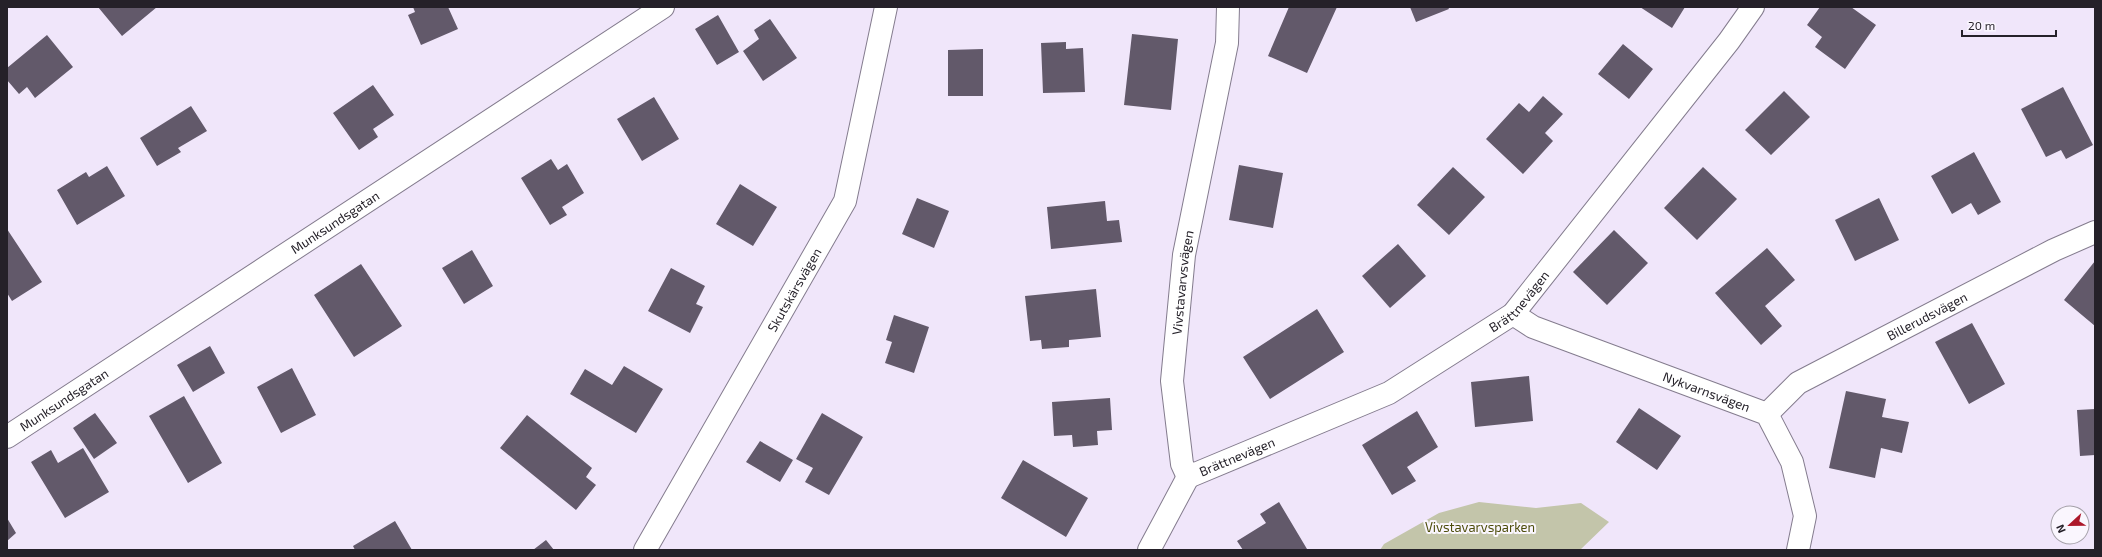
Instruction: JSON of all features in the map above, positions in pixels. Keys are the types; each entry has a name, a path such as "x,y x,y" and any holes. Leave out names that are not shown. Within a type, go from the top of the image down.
{"street":[{"name":"Munksundsgatan","path":"7,437 662,7"},
{"name":"Skutskärsvägen","path":"646,550 845,201 886,7"},
{"name":"Vivstavarvsvägen","path":"1188,477 1182,464 1172,381 1184,255 1227,43 1228,7"},
{"name":"Brättnevägen","path":"1188,477 1389,393 1513,314 1729,41 1753,7"},
{"name":"Billerudsvägen","path":"1767,414 1798,383 2054,250 2095,232"},
{"name":"Nykvarnsvägen","path":"1513,314 1533,327 1767,414 1792,462 1805,516 1798,550"},
{"path":"1149,550 1188,477"}],"green space":[{"name":"Vivstavarvsparken","path":"1479,502 1536,508 1581,503 1609,522 1580,550 1380,550 1384,544 1439,513"}],"building":[{"path":"98,7 157,7 122,36"},
{"path":"413,7 448,7 458,29 421,45 408,15 415,12"},
{"path":"1289,7 1337,7 1307,73 1268,56"},
{"path":"1410,7 1448,7 1449,9 1416,22"},
{"path":"1640,7 1685,7 1672,28"},
{"path":"1820,7 1851,7 1876,25 1845,69 1815,47 1822,37 1807,25"},
{"path":"718,15 739,52 717,65 695,29"},
{"path":"770,19 797,58 763,81 743,51 759,39 754,30"},
{"path":"1132,34 1178,39 1171,110 1124,105"},
{"path":"47,35 73,67 35,98 27,87 19,94 7,80 7,68"},
{"path":"1066,42 1066,49 1083,48 1085,92 1043,93 1041,43"},
{"path":"1623,44 1653,69 1629,99 1598,74"},
{"path":"983,49 983,96 948,96 948,50"},
{"path":"373,85 394,115 373,129 378,137 359,150 333,113"},
{"path":"2063,87 2093,145 2066,159 2061,150 2046,157 2021,109"},
{"path":"1784,91 1810,117 1771,155 1745,130"},
{"path":"1543,96 1563,114 1545,133 1553,141 1523,174 1486,139 1519,103 1529,112"},
{"path":"654,97 679,139 642,161 617,119"},
{"path":"191,106 207,131 178,148 181,152 157,166 140,138"},
{"path":"1974,152 2001,202 1978,215 1971,203 1952,214 1931,176"},
{"path":"551,159 558,170 567,164 584,193 562,207 567,215 550,225 521,178"},
{"path":"1239,165 1283,173 1273,228 1229,220"},
{"path":"107,166 125,196 77,225 57,190 86,172 89,177"},
{"path":"1453,167 1485,197 1449,235 1417,205"},
{"path":"1703,167 1737,199 1697,240 1664,208"},
{"path":"740,184 777,207 753,246 716,224"},
{"path":"917,198 949,211 934,248 902,234"},
{"path":"1879,198 1899,240 1855,261 1835,220"},
{"path":"1105,201 1107,221 1119,220 1122,242 1051,249 1047,207"},
{"path":"7,229 42,282 12,301 7,293"},
{"path":"1614,230 1648,263 1607,305 1573,272"},
{"path":"1398,244 1426,276 1390,308 1362,276"},
{"path":"1767,248 1795,280 1765,306 1782,326 1761,345 1715,293"},
{"path":"472,250 493,286 464,304 442,268"},
{"path":"2095,261 2095,326 2064,300"},
{"path":"361,264 402,326 354,357 314,295"},
{"path":"671,268 705,286 696,304 703,307 690,333 648,311"},
{"path":"1096,289 1101,337 1069,340 1069,347 1042,349 1041,340 1030,341 1025,296"},
{"path":"1317,309 1344,352 1270,399 1243,357"},
{"path":"894,315 929,327 914,373 885,363 892,342 886,340"},
{"path":"1972,323 2005,384 1969,404 1935,342"},
{"path":"210,346 225,373 193,392 177,365"},
{"path":"624,366 663,389 636,433 570,394 585,369 612,385"},
{"path":"292,368 316,415 281,433 257,387"},
{"path":"1529,376 1533,421 1475,427 1471,382"},
{"path":"1846,391 1886,399 1882,417 1909,422 1902,453 1881,448 1875,478 1829,468"},
{"path":"184,396 222,463 188,483 149,416"},
{"path":"1110,398 1112,430 1097,431 1098,445 1073,447 1072,435 1054,436 1052,402"},
{"path":"1639,408 1681,436 1657,470 1616,442"},
{"path":"2095,409 2095,455 2080,456 2077,410"},
{"path":"1417,411 1438,447 1407,467 1416,481 1392,495 1362,445"},
{"path":"95,413 117,443 94,459 73,428"},
{"path":"822,413 863,437 829,495 805,482 813,468 796,459"},
{"path":"527,415 592,468 586,477 596,485 576,510 500,448"},
{"path":"760,441 793,460 780,482 746,462"},
{"path":"83,448 109,492 65,518 31,462 51,450 58,463"},
{"path":"1023,460 1088,498 1066,537 1001,498"},
{"path":"1279,502 1307,549 1243,550 1237,541 1266,523 1260,514"},
{"path":"7,518 16,533 7,541"},
{"path":"395,521 412,550 355,550 353,546"},
{"path":"546,540 554,550 533,550"}]}
